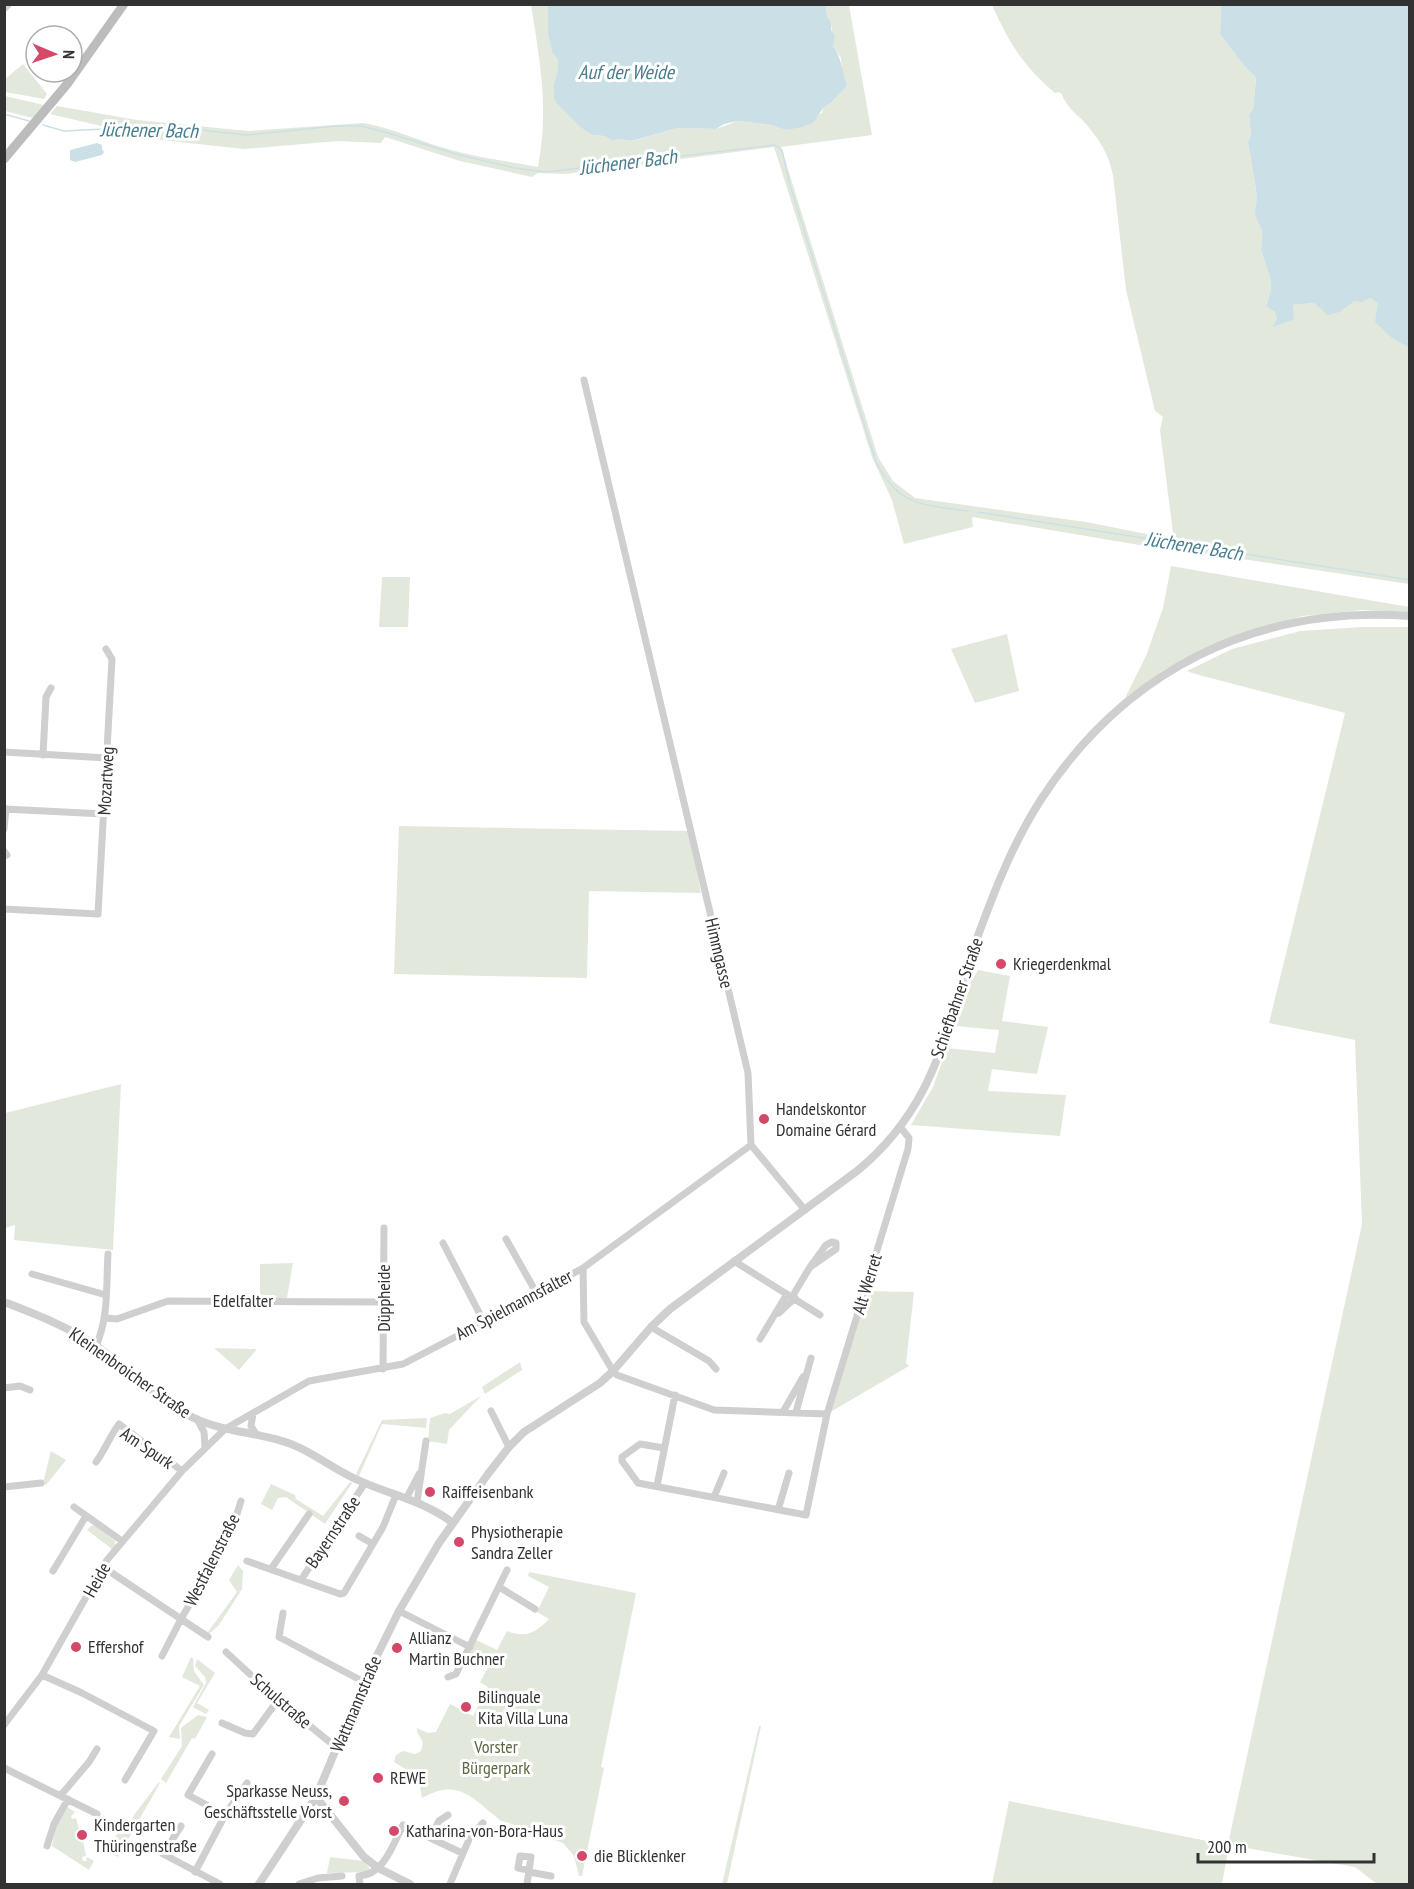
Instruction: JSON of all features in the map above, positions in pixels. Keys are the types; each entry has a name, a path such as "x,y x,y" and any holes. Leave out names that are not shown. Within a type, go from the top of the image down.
{"main road":[{"path":"4,159 68,83 124,4"}],"street":[{"path":"4,9 9,4"},
{"name":"Himmgasse","path":"584,380 749,1079 752,1145"},
{"name":"Schiefbahner Straße","path":"453,1523 508,1446 592,1389 613,1371 651,1327 670,1309 871,1160 901,1128 918,1102 929,1077 960,993 968,964 1011,854 1040,802 1075,752 1125,702 1196,656 1236,638 1277,626 1328,617 1410,616"},
{"name":"Mozartweg","path":"4,909 98,914 112,659 106,649"},
{"path":"44,755 46,697 51,688"},
{"path":"4,752 107,758"},
{"path":"4,829 5,809 104,814"},
{"name":"Alt Werret","path":"778,1510 806,1515 827,1413 908,1149 909,1138 901,1128"},
{"path":"752,1145 804,1210"},
{"name":"Am Spielmannsfalter","path":"225,1429 314,1380 403,1364 537,1294 583,1268 752,1145"},
{"name":"Düppheide","path":"383,1369 384,1228"},
{"path":"506,1239 537,1294"},
{"path":"443,1243 484,1322"},
{"path":"96,1346 105,1318 108,1254"},
{"path":"734,1261 820,1316"},
{"path":"759,1339 810,1267"},
{"path":"583,1268 584,1322 613,1371 718,1411 827,1413"},
{"path":"32,1274 106,1295"},
{"name":"Edelfalter","path":"105,1318 117,1319 168,1301 384,1302"},
{"name":"Kleinenbroicher Straße","path":"4,1302 61,1325 96,1346 173,1406 197,1419 225,1429 256,1434 297,1446 365,1483 417,1502 453,1523"},
{"path":"651,1327 710,1361 716,1369"},
{"path":"796,1412 811,1359"},
{"path":"783,1412 808,1368"},
{"path":"4,1388 20,1386 30,1390"},
{"path":"657,1486 675,1395"},
{"path":"491,1412 508,1446"},
{"path":"253,1414 251,1426 256,1434"},
{"path":"197,1419 204,1432 205,1447"},
{"name":"Am Spurk","path":"96,1462 104,1452 108,1438 119,1424 182,1471"},
{"name":"Heide","path":"4,1725 42,1675 103,1567 122,1541 182,1471 225,1429"},
{"path":"417,1502 426,1441"},
{"path":"664,1448 640,1444 622,1458 638,1483 778,1510 789,1473"},
{"path":"406,1499 422,1469"},
{"path":"714,1497 724,1473"},
{"path":"4,1487 41,1483"},
{"name":"Bayernstraße","path":"301,1580 365,1483"},
{"path":"247,1561 340,1594 344,1593 383,1527 396,1495"},
{"name":"Westfalenstraße","path":"162,1656 219,1554 219,1547 236,1517 241,1501"},
{"path":"74,1507 122,1541"},
{"path":"272,1569 309,1514"},
{"path":"53,1571 86,1516"},
{"name":"Wattmannstraße","path":"260,1884 316,1797 364,1682 399,1611 423,1568 453,1523"},
{"path":"359,1536 373,1544"},
{"name":"Westfalenstraße","path":"103,1567 208,1637"},
{"path":"447,1677 456,1674 507,1570"},
{"path":"500,1587 535,1609"},
{"path":"399,1611 470,1647"},
{"path":"283,1613 279,1637 364,1682"},
{"name":"Schulstraße","path":"226,1652 278,1700 337,1748"},
{"path":"42,1675 154,1731 125,1780"},
{"path":"222,1723 244,1733 253,1734 278,1700"},
{"path":"47,1846 64,1797 97,1749"},
{"path":"212,1754 188,1795 225,1815"},
{"path":"4,1768 97,1814"},
{"path":"195,1872 225,1815 247,1783"},
{"path":"316,1797 364,1857 378,1868 410,1884"},
{"path":"430,1838 439,1821 448,1815"},
{"path":"450,1884 473,1832 483,1823"},
{"path":"360,1884 359,1876 370,1875 386,1858 403,1825 462,1853"},
{"path":"181,1827 163,1854 220,1884"},
{"path":"527,1884 529,1871 551,1876"},
{"path":"299,1884 318,1878 342,1876"}],"green space":[{"path":"531,5 548,5 548,35 552,52 558,60 554,83 556,103 581,128 592,135 604,136 613,141 617,139 633,141 678,128 716,129 738,121 772,125 785,130 822,113 823,108 847,86 842,72 841,58 833,46 831,22 827,16 826,5 849,5 872,135 781,147 878,457 893,481 915,498 1086,522 1167,538 1169,550 972,517 973,527 904,544 892,500 872,457 774,147 565,174 538,173 532,177 460,161 385,137 381,143 338,141 244,149 161,140 50,114 57,106 137,120 248,131 364,123 453,150 538,167 543,105"},
{"path":"992,5 1221,5 1220,34 1256,78 1253,109 1249,114 1251,135 1248,143 1257,196 1256,214 1262,231 1261,250 1270,276 1271,289 1266,305 1275,312 1277,319 1273,326 1294,320 1292,305 1314,303 1340,312 1355,301 1370,298 1379,303 1393,339 1409,348 1409,584 1175,549 1160,430 1163,417 1155,411 1126,290 1113,175 1109,160 1096,136 1069,106 1062,94 1055,93 1025,63 1011,43"},
{"path":"23,64 24,84 39,84 47,94 44,99 5,92 5,79"},
{"path":"5,96 44,105 33,118 5,111"},
{"path":"1171,566 1409,607 1409,612 1362,610 1303,616 1231,637 1162,671 1125,698 1146,656 1163,608"},
{"path":"382,577 410,577 408,627 379,627"},
{"path":"1410,627 1409,1884 1377,1884 1355,1867 1229,1845 1222,1884 992,1884 1009,1801 1222,1844 1226,1841 1228,1844 1362,1224 1355,1040 1269,1023 1345,713 1187,671 1232,649 1300,631"},
{"path":"1007,634 1019,691 975,703 951,649"},
{"path":"399,826 689,831 701,893 589,891 587,978 394,974"},
{"path":"978,970 1010,976 1002,1021 1048,1027 1037,1074 992,1069 988,1091 1066,1095 1060,1136 911,1125 933,1087 947,1048 995,1053 999,1030 956,1026 968,987"},
{"path":"121,1084 113,1250 14,1240 15,1225 5,1228 5,1113"},
{"path":"293,1263 287,1298 260,1298 260,1264"},
{"path":"866,1291 914,1292 906,1363 909,1366 827,1414"},
{"path":"214,1348 257,1349 239,1370"},
{"path":"520,1362 522,1370 485,1394 482,1387"},
{"path":"481,1396 449,1430 447,1444 428,1441 430,1418 445,1413 450,1414"},
{"path":"427,1418 426,1428 382,1424 359,1476 356,1474 382,1420"},
{"path":"51,1451 66,1460 46,1485 43,1483"},
{"path":"350,1482 352,1483 325,1524 286,1497 278,1498 272,1510 261,1504 271,1484 295,1495 296,1499 323,1516"},
{"path":"94,1525 115,1541 112,1549 87,1530"},
{"path":"238,1565 243,1571 242,1589 219,1625 209,1634 184,1619 208,1632 237,1592 229,1580"},
{"name":"Vorster Bürgerpark","path":"529,1572 636,1593 582,1876 579,1876 574,1856 563,1843 501,1821 465,1793 456,1790 435,1792 422,1798 418,1777 394,1762 396,1755 403,1751 415,1754 421,1751 423,1742 417,1728 428,1733 436,1732 450,1704 473,1716 488,1687 480,1682 489,1666 469,1655 476,1640 497,1650 507,1631 519,1634 530,1633 549,1619 537,1612 549,1587 528,1576"},
{"path":"191,1657 194,1671 204,1685 179,1726 180,1739 169,1737 200,1686 182,1677"},
{"path":"197,1659 215,1673 197,1703 209,1710 206,1714 193,1707 206,1683 205,1677 195,1666"},
{"path":"198,1715 207,1717 166,1783 161,1779 182,1746 181,1728"},
{"path":"759,1726 761,1726 727,1884 722,1884"},
{"path":"159,1782 118,1857 105,1851 124,1825 130,1826 134,1815"},
{"path":"67,1807 75,1812 71,1816 72,1819 76,1818 80,1833 86,1835 83,1841 86,1856 82,1857 83,1861 86,1861 87,1857 94,1861 89,1870 52,1846 56,1826"},
{"path":"330,1857 364,1861 370,1869 366,1872 327,1873"}],"water":[{"name":"Auf der Weide","path":"548,5 826,5 831,30 835,36 833,46 840,60 847,86 823,108 814,122 803,127 785,130 772,125 738,121 724,124 716,129 678,128 632,141 617,139 613,141 604,136 592,135 581,128 556,103 554,83 558,60 552,52 548,35"},
{"path":"1221,5 1409,5 1409,348 1393,339 1375,322 1378,303 1370,298 1362,302 1355,301 1340,312 1328,315 1314,303 1293,305 1294,320 1272,327 1277,319 1275,312 1266,306 1271,289 1270,277 1261,250 1262,231 1255,214 1257,196 1248,143 1251,135 1249,114 1253,109 1256,78 1220,34"},
{"path":"97,143 102,145 104,152 102,155 75,162 70,160 70,150"}],"waterway":[{"name":"Jüchener Bach","path":"4,114 29,121"},
{"name":"Jüchener Bach","path":"43,125 64,131 164,126 246,135 337,126 361,126 459,155 515,168 546,172 775,145 782,150 789,182 876,462 894,488 913,501 967,511"},
{"name":"Jüchener Bach","path":"978,512 1410,580"}],"place":[{"name":"Kriegerdenkmal","path":"1001,964"},
{"name":"Handelskontor Domaine Gérard","path":"764,1119"},
{"name":"Raiffeisenbank","path":"430,1492"},
{"name":"Physiotherapie Sandra Zeller","path":"459,1542"},
{"name":"Effershof","path":"76,1647"},
{"name":"Allianz Martin Buchner","path":"397,1648"},
{"name":"Bilinguale Kita Villa Luna","path":"466,1707"},
{"name":"REWE","path":"378,1778"},
{"name":"Sparkasse Neuss, Geschäftsstelle Vorst","path":"344,1801"},
{"name":"Katharina-von-Bora-Haus","path":"394,1831"},
{"name":"Kindergarten Thüringenstraße","path":"82,1835"},
{"name":"die Blicklenker","path":"582,1856"}]}
